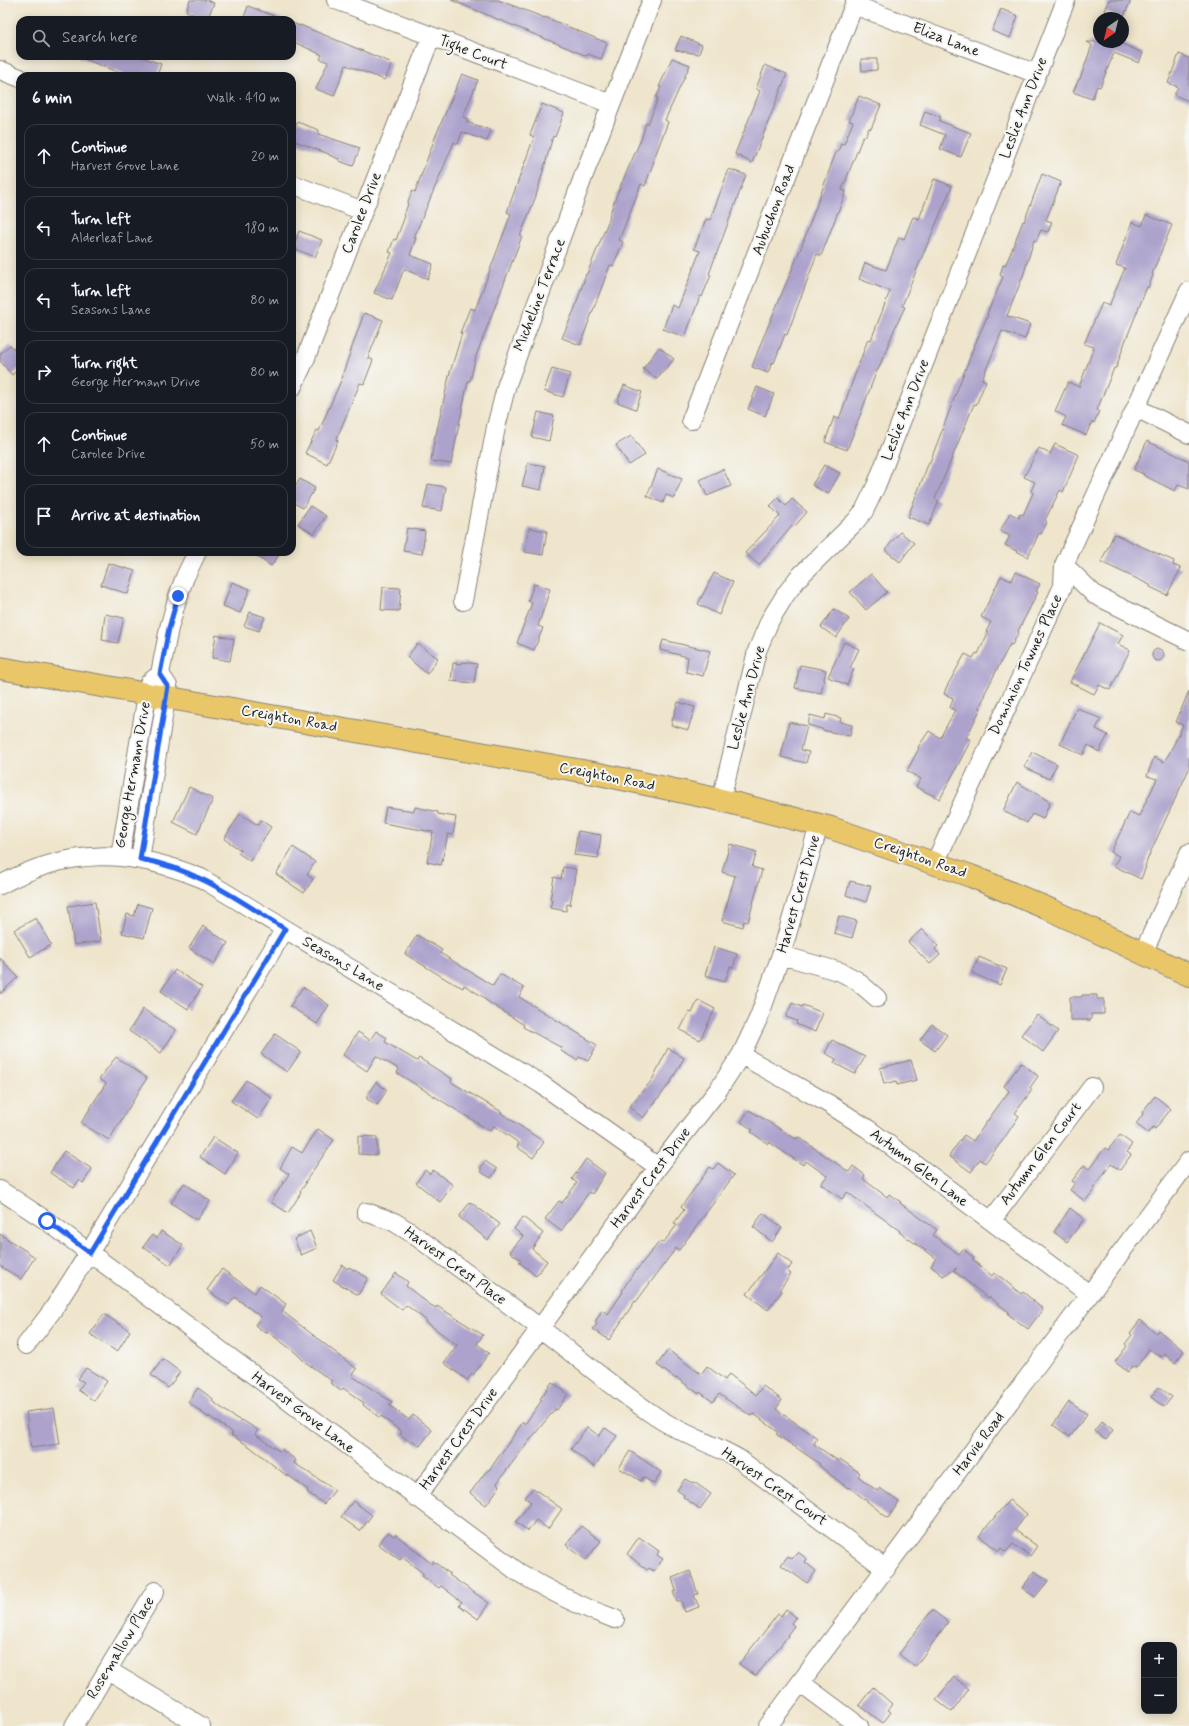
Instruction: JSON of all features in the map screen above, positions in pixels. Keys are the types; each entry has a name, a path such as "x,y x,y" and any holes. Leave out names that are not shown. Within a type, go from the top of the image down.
{"main road":[{"name":"Creighton Road","path":"0,668 591,773 721,800 819,824 971,876 1051,910 1189,975"}],"street":[{"name":"Tighe Court","path":"336,0 611,104"},
{"name":"Micheline Terrace","path":"463,601 495,434 507,384 611,104 652,0"},
{"name":"Leslie Ann Drive","path":"721,800 757,651 770,620 798,578 855,522 864,511 876,486 1066,0"},
{"name":"Eliza Lane","path":"855,3 1038,74"},
{"name":"Aubuchon Road","path":"691,420 855,3"},
{"name":"Carolee Drive","path":"296,380 305,360 431,37"},
{"path":"0,70 16,76"},
{"path":"296,186 363,211"},
{"name":"Dominion Townes Place","path":"935,863 1063,586 1064,565 1189,291"},
{"path":"1136,408 1189,434"},
{"path":"156,695 168,686 160,674 169,628 178,596 194,556"},
{"path":"1064,565 1095,595 1189,641"},
{"name":"George Hermann Drive","path":"120,857 156,695"},
{"name":"George Hermann Drive","path":"140,859 156,695"},
{"name":"Harvest Crest Drive","path":"416,1498 658,1167 718,1090 741,1055 758,1017 781,955 819,824"},
{"path":"1143,953 1189,853"},
{"name":"Seasons Lane","path":"0,885 20,874 46,864 105,856 140,859 179,869 201,878 541,1084 658,1167"},
{"path":"26,1345 52,1311 90,1253 285,929"},
{"path":"781,955 841,972 856,980 877,998"},
{"name":"Autumn Glen Lane","path":"741,1055 829,1104 868,1129 1089,1294"},
{"name":"Autumn Glen Court","path":"991,1221 1092,1087"},
{"name":"Harvie Road","path":"768,1726 1189,1161"},
{"name":"Harvest Grove Lane","path":"0,1190 47,1221 416,1498 518,1572 548,1590 590,1610 615,1619"},
{"name":"Harvest Crest Place","path":"366,1212 394,1222 410,1232 540,1328"},
{"name":"Harvest Crest Court","path":"540,1328 576,1357 658,1418 679,1431 720,1448 739,1459 886,1569"},
{"name":"Rosemallow Place","path":"74,1726 155,1591"},
{"path":"108,1670 201,1726"},
{"path":"801,1682 859,1726"}],"building":[{"path":"190,0 207,0 214,3 209,16 198,16 186,11"},
{"path":"451,0 498,0 545,17 607,43 601,59 588,54 587,56"},
{"path":"1109,0 1131,0 1126,12 1105,11"},
{"path":"248,6 274,16 244,16"},
{"path":"1001,9 1018,16 1010,38 992,31"},
{"path":"296,24 392,63 385,80 346,65 334,96 316,89 328,62 320,59 322,55 296,43"},
{"path":"681,36 702,45 699,54 675,50"},
{"path":"1087,42 1093,42 1093,48 1129,47 1143,53 1139,63 1114,53 1100,87 1097,86 1092,99 1073,92 1080,79 1092,45"},
{"path":"1179,54 1189,58 1189,101 1174,95 1178,87 1168,83"},
{"path":"672,58 690,65 665,120 668,122 645,186 641,184 619,240 623,242 613,266 610,265 580,345 562,338 575,308 586,274 610,217 609,216 617,194 642,137 646,123 648,124 658,98 656,98 661,87 659,87"},
{"path":"861,59 877,59 877,70 862,71"},
{"path":"87,60 150,60 161,64 158,72 117,72"},
{"path":"765,65 787,74 752,163 735,154 760,91 756,89"},
{"path":"462,74 478,80 463,117 468,119 466,122 491,130 487,141 462,132 458,144 454,142 414,237 416,238 410,255 433,264 428,279 404,269 392,300 374,293 392,253 389,252 394,239 396,240 412,191 415,192 436,135"},
{"path":"859,96 881,105 871,129 869,128 865,137 863,136 842,190 846,191 821,256 817,254 787,335 785,334 774,363 772,362 768,373 752,367 801,248 836,152 838,152 841,143 844,144 853,122 849,121"},
{"path":"542,104 564,113 555,137 553,136 536,196 520,236 522,236 476,356 470,381 468,381 451,464 431,461 435,435 449,376 462,333 460,333 470,308 475,310 511,214 507,212 534,137 530,135"},
{"path":"925,111 941,117 939,121 971,133 961,157 940,149 945,135 920,125"},
{"path":"297,122 319,130 318,134 360,148 353,166 339,161 339,159 329,154 296,142"},
{"path":"729,169 746,175 709,274 711,275 702,297 700,296 685,337 663,329 672,305 678,308 700,251 694,249 706,219 710,220"},
{"path":"1042,174 1061,182 1046,220 1052,222 1048,232 1041,230 1036,241 1034,240 1023,276 1007,316 1030,324 1025,339 1002,331 982,379 986,381 976,405 974,404 935,499 939,501 929,525 908,517 973,349 1003,277 1000,275 1003,265 1005,266 1023,221 1024,222"},
{"path":"934,179 952,186 902,306 905,307 877,370 847,450 825,442 834,417 839,419 868,339 871,340 890,291 859,279 865,263 886,270 899,237 904,239 913,217 919,219"},
{"path":"1146,215 1172,225 1116,368 1114,368 1097,410 1099,411 1094,423 1092,422 1086,435 1062,425 1066,417 1055,411 1068,382 1079,387 1094,347 1084,344 1102,303 1109,306 1125,268 1116,265 1132,222 1142,226"},
{"path":"299,231 322,240 315,257 296,249 296,240"},
{"path":"364,313 383,320 368,358 373,360 364,384 360,383 336,440 338,441 327,464 305,453 317,430 319,431 343,376"},
{"path":"10,345 16,352 16,372 12,375 0,361 0,354"},
{"path":"659,347 674,359 657,379 643,369"},
{"path":"552,369 570,374 563,397 544,391"},
{"path":"624,385 642,392 636,409 617,402"},
{"path":"757,387 774,394 765,416 748,409"},
{"path":"538,412 554,416 549,441 532,437"},
{"path":"631,436 645,455 629,465 616,445"},
{"path":"1147,441 1189,461 1189,489 1178,485 1175,491 1134,470"},
{"path":"1055,444 1079,455 1063,492 1060,490 1045,520 1047,522 1041,534 1039,533 1028,557 1005,545 1010,536 1000,531 1010,513 1019,518 1020,514 1023,515 1033,493 1031,491 1035,482 1024,477 1039,448 1050,454"},
{"path":"528,463 545,466 541,490 522,486"},
{"path":"824,465 840,473 828,494 812,485"},
{"path":"658,469 682,479 674,498 666,495 663,503 647,496"},
{"path":"723,469 731,486 707,496 700,480"},
{"path":"300,479 315,488 303,508 296,504 296,486"},
{"path":"428,484 446,487 442,511 423,508"},
{"path":"778,498 786,506 792,499 807,512 795,526 793,525 759,565 745,553 780,516 770,506"},
{"path":"310,506 326,516 314,534 298,524"},
{"path":"407,528 425,531 422,554 403,551"},
{"path":"529,528 547,531 543,555 525,552"},
{"path":"900,532 914,543 900,562 885,550"},
{"path":"1114,534 1174,561 1173,565 1181,568 1167,595 1150,587 1150,585 1101,562"},
{"path":"257,556 278,556 271,566"},
{"path":"108,563 135,571 128,594 101,585"},
{"path":"1016,572 1040,584 1036,591 1038,592 1018,631 1019,632 1012,645 1010,644 984,695 985,696 979,707 981,708 966,738 971,740 940,799 916,787 921,779 907,771 919,748 918,747 929,731 940,738 955,710 950,708 953,698 944,694 946,688 965,654 973,658 976,653 978,654 988,633 986,632 991,622 981,617 1001,576 1011,581"},
{"path":"714,573 733,582 719,615 698,604"},
{"path":"871,574 887,592 866,610 850,592"},
{"path":"232,582 250,589 240,613 223,606"},
{"path":"534,584 550,589 538,626 543,628 534,650 517,643 532,603 528,601"},
{"path":"383,587 401,588 399,611 381,610"},
{"path":"834,609 849,619 836,638 821,627"},
{"path":"250,612 265,617 259,631 244,626"},
{"path":"105,614 124,618 118,643 102,640"},
{"path":"1100,623 1123,635 1118,644 1130,650 1110,690 1099,685 1094,694 1070,682"},
{"path":"216,635 234,639 230,661 212,658"},
{"path":"663,640 710,651 703,676 686,672 688,657 660,650"},
{"path":"844,642 859,649 850,668 854,669 847,685 828,677"},
{"path":"417,644 438,658 427,674 407,657"},
{"path":"1156,649 1160,649 1164,655 1160,661 1156,661 1152,657 1152,653"},
{"path":"463,662 477,664 474,683 451,681 453,663 462,664"},
{"path":"800,665 826,670 821,693 795,688"},
{"path":"1189,691 1189,769 1150,853 1141,879 1114,866 1119,856 1111,852 1130,812 1139,816 1157,779 1147,776 1154,757 1164,762 1170,752 1183,725 1176,722"},
{"path":"678,702 695,707 688,730 671,725"},
{"path":"1077,708 1101,719 1096,729 1108,735 1099,752 1088,745 1083,755 1060,744"},
{"path":"826,714 841,718 840,722 852,725 850,736 822,730 808,725 810,715 825,719"},
{"path":"789,722 807,726 801,750 809,752 806,763 781,757"},
{"path":"1032,752 1057,764 1049,779 1024,767"},
{"path":"1017,782 1050,802 1043,819 1032,814 1027,823 1003,811"},
{"path":"189,787 213,799 197,834 173,822"},
{"path":"386,807 414,811 415,807 438,812 438,814 456,817 453,835 448,834 441,865 427,862 433,832 383,823"},
{"path":"240,814 258,825 261,820 271,827 250,861 238,853 241,850 224,839"},
{"path":"578,831 601,835 598,858 574,855"},
{"path":"730,844 757,852 752,867 762,870 748,922 744,921 743,927 722,921 735,876 722,872"},
{"path":"293,847 315,862 307,875 313,879 304,893 276,874"},
{"path":"563,867 576,869 570,905 567,904 566,911 550,908 554,877 561,879"},
{"path":"850,881 871,886 866,902 846,895"},
{"path":"95,902 101,941 74,945 68,906"},
{"path":"138,904 152,908 144,938 122,933 127,914 134,916"},
{"path":"839,916 857,921 852,938 834,933"},
{"path":"36,918 51,945 30,957 14,930"},
{"path":"203,926 228,943 214,964 189,948"},
{"path":"922,929 938,946 935,949 940,955 930,964 908,942"},
{"path":"417,935 442,950 440,953 493,986 500,974 524,988 519,997 597,1045 588,1061 579,1057 577,1060 561,1051 562,1048 523,1027 524,1025 484,999 485,998 464,985 463,988 449,981 405,954"},
{"path":"714,947 737,954 733,968 730,967 725,981 705,975"},
{"path":"979,957 1007,969 1000,985 972,973"},
{"path":"0,958 18,977 0,994"},
{"path":"175,970 202,987 188,1009 161,991"},
{"path":"303,987 329,1005 317,1024 290,1006"},
{"path":"1082,995 1097,995 1097,999 1104,999 1104,1014 1091,1014 1091,1020 1070,1020 1070,997 1082,997"},
{"path":"698,1000 715,1009 700,1040 680,1030 689,1012 692,1013"},
{"path":"792,1003 802,1007 803,1005 823,1013 815,1032 796,1024 797,1021 786,1017"},
{"path":"143,1009 176,1030 161,1053 129,1031"},
{"path":"1037,1015 1058,1031 1043,1052 1021,1035"},
{"path":"932,1024 947,1035 935,1051 920,1040"},
{"path":"376,1031 387,1038 385,1042 417,1061 419,1058 452,1079 451,1082 502,1112 501,1113 544,1142 533,1158 517,1147 519,1143 494,1126 490,1131 397,1073 399,1069 376,1056 367,1071 343,1055 358,1032 370,1040"},
{"path":"275,1034 301,1052 287,1072 261,1054"},
{"path":"832,1040 865,1057 855,1074 834,1063 836,1059 825,1053"},
{"path":"668,1048 684,1058 670,1083 643,1118 629,1107 652,1080"},
{"path":"116,1057 147,1078 109,1140 81,1123 106,1083 99,1079"},
{"path":"911,1060 917,1080 897,1085 896,1081 884,1084 880,1068"},
{"path":"1021,1063 1038,1076 1030,1088 1032,1090 1015,1113 1019,1116 1003,1140 985,1163 980,1159 971,1172 949,1156 964,1135 973,1141 1009,1091 1004,1086"},
{"path":"246,1080 272,1098 258,1119 231,1101"},
{"path":"376,1082 387,1090 377,1105 367,1099 367,1095"},
{"path":"1155,1096 1171,1109 1155,1129 1153,1127 1148,1133 1136,1124 1143,1114 1142,1112"},
{"path":"749,1110 796,1139 798,1137 849,1172 853,1166 865,1175 863,1179 887,1197 889,1194 901,1202 900,1203 937,1230 933,1235 959,1254 963,1249 992,1276 994,1273 1002,1278 1021,1294 1023,1292 1043,1309 1028,1329 1008,1314 1009,1312 989,1297 988,1298 954,1271 957,1268 943,1276 931,1266 936,1258 847,1192 842,1199 821,1184 827,1176 806,1161 803,1165 769,1142 768,1144 751,1132 753,1130 741,1122"},
{"path":"318,1129 334,1140 305,1182 306,1183 300,1192 301,1193 288,1213 271,1202 289,1174 280,1168 292,1147 302,1153"},
{"path":"1120,1135 1132,1144 1127,1152 1131,1155 1120,1170 1111,1164 1093,1188 1095,1189 1085,1201 1070,1190 1075,1183 1072,1181 1084,1165 1089,1169 1105,1148 1108,1150"},
{"path":"358,1136 377,1137 377,1155 358,1154"},
{"path":"213,1137 238,1153 225,1174 200,1157"},
{"path":"64,1151 92,1169 83,1183 79,1180 74,1188 50,1173"},
{"path":"586,1159 605,1173 592,1194 589,1192 561,1231 545,1219 559,1201 562,1203 577,1183 572,1179"},
{"path":"485,1161 497,1169 491,1178 481,1172 481,1167"},
{"path":"718,1163 734,1175 679,1250 676,1248 636,1302 635,1301 609,1340 593,1329 597,1324 595,1322 602,1310 608,1314 623,1292 622,1291 630,1278 660,1241 663,1243 677,1225 674,1223 684,1210 681,1207 710,1167 713,1169"},
{"path":"425,1170 430,1174 433,1170 453,1185 440,1202 416,1183"},
{"path":"184,1183 210,1201 197,1220 171,1203"},
{"path":"470,1202 500,1224 488,1240 459,1217"},
{"path":"1070,1208 1084,1219 1067,1242 1054,1232"},
{"path":"763,1213 782,1228 772,1242 753,1227"},
{"path":"523,1217 543,1233 532,1249 547,1261 536,1276 519,1262 521,1260 510,1252 523,1236 514,1229"},
{"path":"161,1231 183,1245 170,1265 143,1247 152,1235 157,1238"},
{"path":"310,1231 317,1248 301,1255 294,1239"},
{"path":"0,1234 35,1257 21,1279 0,1266"},
{"path":"778,1253 792,1264 787,1271 791,1274 780,1289 782,1291 768,1310 747,1294"},
{"path":"342,1265 348,1269 349,1267 368,1278 358,1295 333,1280"},
{"path":"222,1269 255,1293 260,1285 286,1304 282,1311 357,1369 352,1376 392,1402 389,1405 409,1420 413,1415 432,1430 420,1446 412,1440 410,1442 400,1434 402,1432 381,1416 380,1418 363,1405 364,1403 343,1388 341,1391 330,1383 332,1381 305,1362 296,1353 267,1331 265,1333 255,1325 261,1317 235,1297 229,1305 207,1290"},
{"path":"396,1273 408,1282 406,1286 429,1304 436,1308 437,1306 483,1335 477,1344 489,1353 473,1375 472,1374 467,1380 444,1363 457,1345 406,1305 402,1310 381,1294"},
{"path":"104,1314 130,1331 117,1352 90,1334"},
{"path":"1140,1320 1156,1333 1158,1330 1184,1351 1175,1363 1164,1354 1161,1357 1149,1349 1136,1368 1132,1366 1128,1372 1115,1362 1127,1346 1125,1344 1132,1335 1130,1333"},
{"path":"668,1350 701,1374 707,1366 725,1380 729,1374 756,1395 763,1386 782,1400 776,1409 817,1438 814,1444 838,1461 840,1459 860,1473 858,1476 877,1491 880,1488 899,1502 888,1518 849,1487 848,1488 828,1473 819,1465 820,1464 776,1434 778,1432 754,1414 751,1416 719,1394 713,1402 700,1392 699,1394 677,1378 676,1379 657,1365"},
{"path":"163,1359 180,1372 168,1388 151,1375"},
{"path":"86,1368 107,1381 94,1401 78,1390 84,1382 78,1379"},
{"path":"552,1382 568,1394 557,1410 555,1409 497,1483 500,1486 486,1505 470,1493 485,1473 490,1469 523,1422 525,1424 542,1400 540,1399"},
{"path":"1159,1387 1172,1397 1164,1407 1151,1397"},
{"path":"198,1388 213,1399 212,1401 234,1417 258,1430 255,1434 279,1451 281,1449 296,1460 294,1463 335,1490 324,1504 307,1492 308,1490 288,1475 287,1476 249,1446 231,1435 233,1433 209,1416 209,1418 188,1402"},
{"path":"1069,1402 1087,1414 1070,1437 1053,1425"},
{"path":"54,1408 60,1444 31,1448 26,1412"},
{"path":"1102,1421 1113,1430 1106,1440 1094,1431"},
{"path":"587,1427 599,1436 605,1428 617,1436 594,1467 571,1449"},
{"path":"630,1451 661,1472 654,1484 643,1477 641,1481 619,1468"},
{"path":"685,1479 692,1483 694,1482 711,1494 700,1509 683,1497 684,1495 677,1490"},
{"path":"533,1488 562,1509 548,1529 536,1520 528,1531 516,1522 531,1502 525,1498"},
{"path":"1009,1500 1027,1514 1015,1530 1037,1546 1030,1556 1013,1544 1006,1552 1001,1548 999,1551 979,1536"},
{"path":"353,1501 372,1515 360,1531 341,1517"},
{"path":"581,1526 601,1541 586,1560 566,1545"},
{"path":"388,1532 394,1536 395,1534 432,1564 433,1561 450,1574 449,1575 489,1603 478,1619 459,1605 462,1602 441,1586 439,1588 422,1576 424,1574 402,1557 400,1560 378,1544"},
{"path":"639,1537 659,1551 657,1555 663,1559 654,1571 649,1568 647,1570 627,1554"},
{"path":"798,1552 807,1559 805,1562 816,1571 807,1583 781,1565 788,1556 792,1559"},
{"path":"690,1571 698,1594 694,1595 699,1607 685,1612 681,1601 677,1601 673,1592 676,1591 672,1578"},
{"path":"1035,1571 1048,1581 1035,1597 1022,1588"},
{"path":"786,1609 796,1617 791,1623 794,1626 787,1635 788,1636 756,1676 739,1664 778,1614 781,1616"},
{"path":"932,1610 948,1622 915,1667 899,1654"},
{"path":"954,1677 969,1689 952,1712 936,1700"},
{"path":"873,1687 892,1704 888,1710 891,1712 883,1723 859,1705"}],"route":[{"path":"47,1221 90,1253 285,929 201,878 154,861 140,859 168,686 160,674 169,628 178,596"}]}
